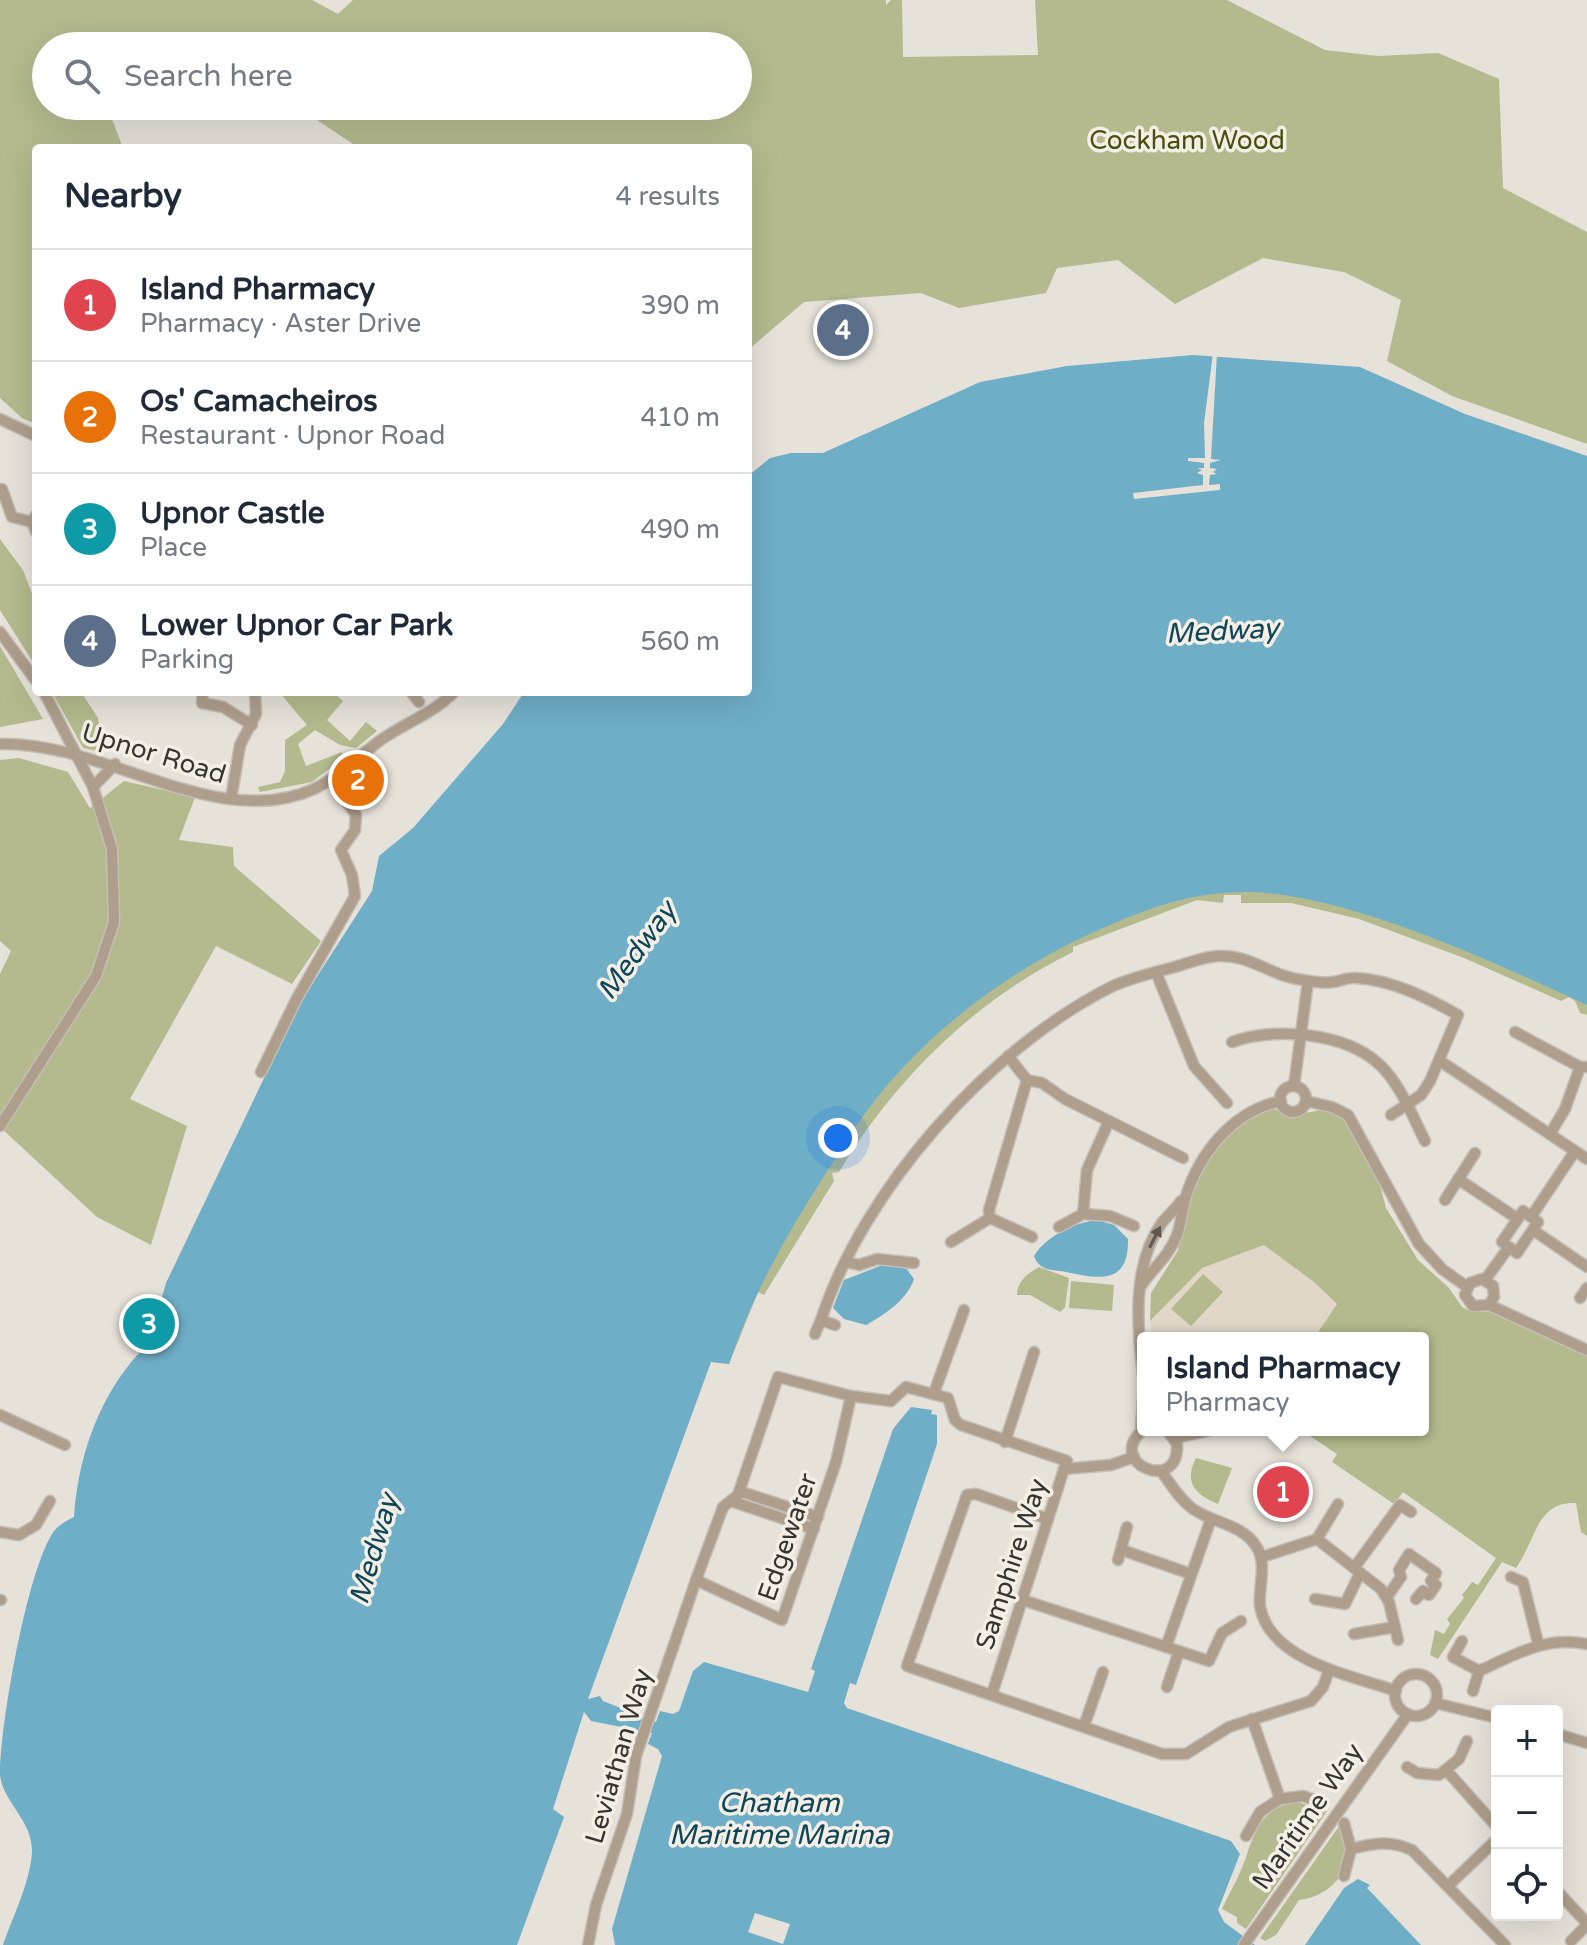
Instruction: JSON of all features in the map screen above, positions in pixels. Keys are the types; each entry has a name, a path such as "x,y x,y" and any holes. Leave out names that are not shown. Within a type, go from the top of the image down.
{"street":[{"path":"0,419 32,434"},
{"path":"2,489 12,517 32,522"},
{"path":"0,632 32,676"},
{"path":"0,1126 96,976 114,922 112,849 93,787 46,696"},
{"path":"203,696 202,703 223,707 252,725"},
{"path":"231,799 240,745 257,709 255,696"},
{"path":"414,696 419,702"},
{"name":"Upnor Road","path":"0,744 42,745 115,764 193,792 231,799 273,801 303,794 331,779 382,739 448,696"},
{"path":"93,787 115,764"},
{"path":"261,1072 296,1000 355,896 352,875 341,850 355,830 356,815 331,779"},
{"path":"815,1334 847,1262 911,1161 965,1096 1008,1056 1114,986 1213,956 1231,955 1247,959 1283,979 1330,983 1354,977 1395,985 1458,1015 1440,1061 1421,1095 1391,1115"},
{"path":"1156,972 1194,1066 1227,1103"},
{"path":"1294,1086 1308,981"},
{"path":"1232,1042 1259,1032 1341,1043 1380,1065 1406,1104 1425,1141"},
{"path":"1515,1032 1584,1067 1550,1134"},
{"path":"1008,1056 1027,1080 1042,1083 1183,1158"},
{"path":"1440,1061 1587,1159"},
{"path":"990,1218 989,1210 1027,1080"},
{"path":"1281,1101 1284,1090 1294,1086 1302,1090 1306,1101"},
{"path":"1281,1101 1292,1112 1301,1109 1306,1101"},
{"path":"1141,1286 1176,1237 1186,1196 1200,1166 1223,1133 1261,1105 1281,1101"},
{"path":"1306,1101 1332,1107 1348,1115 1419,1244 1442,1269 1467,1287 1469,1303 1479,1308 1489,1305 1587,1350"},
{"path":"1083,1214 1087,1168 1109,1121"},
{"path":"1531,1217 1575,1151"},
{"path":"1445,1200 1475,1153"},
{"path":"1458,1179 1518,1219"},
{"path":"1139,1332 1141,1286 1150,1244 1161,1224 1186,1196"},
{"path":"1523,1211 1538,1222 1517,1253 1502,1242 1518,1219 1523,1211"},
{"path":"1059,1227 1083,1214 1110,1216 1134,1226"},
{"path":"990,1218 1032,1237"},
{"path":"951,1242 990,1218"},
{"path":"1533,1230 1587,1267"},
{"path":"1485,1280 1509,1247"},
{"path":"847,1262 859,1265 877,1259 914,1263"},
{"path":"1467,1287 1473,1280 1485,1280"},
{"path":"1485,1280 1494,1292 1489,1305"},
{"path":"1580,1298 1587,1288"},
{"path":"934,1393 964,1310"},
{"path":"821,1320 835,1325"},
{"path":"1001,1440 1034,1352"},
{"path":"696,1580 723,1507 739,1491 778,1377 851,1396 891,1401 906,1387 934,1393 950,1400 955,1420 961,1425 1067,1461 1064,1469"},
{"name":"Edgewater","path":"696,1580 782,1620 836,1462 851,1396"},
{"path":"0,1415 65,1445"},
{"path":"1138,1436 1133,1443 1134,1457 1142,1467 1161,1471 1179,1496 1211,1519 1242,1531 1257,1547 1262,1557 1260,1606 1266,1622 1302,1658 1396,1691"},
{"path":"1161,1471 1176,1458 1171,1436"},
{"name":"Samphire Way","path":"992,1694 1064,1469 1111,1465 1134,1457"},
{"path":"739,1491 818,1517"},
{"path":"1048,1519 976,1494 967,1495 907,1666 1162,1754 1176,1756 1192,1751 1222,1730 1311,1701 1323,1687 1329,1670"},
{"path":"0,1532 19,1535 36,1525 50,1501"},
{"path":"731,1501 814,1529"},
{"path":"1262,1557 1317,1539 1338,1504"},
{"path":"1315,1599 1345,1604 1357,1571 1400,1505 1411,1512"},
{"path":"1166,1647 1211,1519"},
{"path":"1127,1527 1120,1555 1191,1574"},
{"path":"1317,1539 1387,1597 1398,1640"},
{"path":"1387,1597 1401,1577 1399,1570 1409,1554 1438,1569 1431,1581 1436,1585 1429,1595 1423,1591 1416,1599"},
{"path":"1511,1577 1523,1582 1538,1643"},
{"name":"Leviathan Way","path":"588,1945 596,1905 627,1814 640,1743 696,1580"},
{"path":"1023,1600 1209,1661 1222,1633 1241,1621"},
{"path":"1354,1634 1395,1627"},
{"path":"1462,1641 1453,1657 1479,1671"},
{"path":"1473,1691 1479,1671 1538,1643 1563,1641 1587,1644"},
{"path":"1167,1687 1179,1651"},
{"path":"1084,1726 1103,1672"},
{"path":"1422,1675 1433,1683 1435,1703 1427,1713 1408,1714 1398,1705 1396,1691 1408,1676 1422,1675"},
{"path":"1435,1703 1491,1717"},
{"name":"Maritime Way","path":"1244,1945 1408,1714"},
{"path":"1252,1719 1280,1799"},
{"path":"1563,1736 1587,1743"},
{"path":"1407,1767 1428,1774 1447,1771 1459,1759 1467,1741"},
{"path":"1447,1771 1491,1820"},
{"path":"1246,1836 1260,1812 1280,1799 1303,1796 1323,1803"},
{"path":"1344,1823 1351,1849 1344,1876"},
{"path":"1351,1849 1380,1842 1397,1843 1412,1850 1505,1945"},
{"path":"1448,1886 1491,1845"},
{"path":"1563,1898 1587,1924 1571,1941"}],"shaded area":[{"path":"1264,1245 1314,1282 1337,1304 1318,1332 1152,1332 1150,1321 1202,1268"}],"green space":[{"name":"Cockham Wood","path":"0,0 312,0 338,14 353,0 886,0 886,5 891,0 902,0 903,57 1038,55 1035,0 1227,0 1325,50 1378,56 1438,53 1499,79 1503,188 1587,232 1587,444 1452,396 1387,361 1401,300 1344,272 1263,258 1175,304 1118,260 1057,268 1046,293 959,308 921,293 804,302 752,347 752,144 353,144 317,120 752,120 752,32 32,32 32,120 112,120 121,144 32,144 32,422 22,418 0,398"},
{"path":"0,539 23,570 32,594 32,661 0,610"},
{"path":"0,646 43,719 0,727"},
{"path":"54,696 84,696 98,718 102,752 83,748"},
{"path":"282,696 337,696 343,701 327,720 350,741 366,722 377,731 356,748 340,745 315,730 298,744 306,766 342,752 342,759 312,782 260,792 258,787 280,782 285,771 285,740 307,725"},
{"path":"19,758 68,772 90,808 124,781 195,797 179,840 233,847 234,866 321,941 292,984 216,946 130,1099 187,1126 151,1245 97,1217 0,1127 0,974 11,951 0,941 0,760"},
{"path":"1201,865 1587,964 1587,1015 1580,1013 1575,1001 1569,997 1561,1001 1464,958 1359,919 1291,903 1241,903 1241,895 1224,895 1223,903 1197,900 1073,947 1073,952 1037,971 971,1018 912,1074 885,1105 839,1172 832,1173 834,1181 764,1295 758,1292 729,1364 711,1362 894,1025"},
{"path":"1269,1108 1297,1115 1324,1109 1343,1117 1380,1185 1386,1208 1418,1260 1449,1288 1462,1307 1473,1312 1491,1312 1587,1356 1587,1536 1581,1532 1576,1503 1553,1509 1538,1525 1516,1568 1502,1562 1438,1659 1430,1655 1435,1630 1444,1634 1450,1624 1447,1619 1464,1598 1462,1595 1472,1582 1478,1585 1496,1558 1403,1492 1394,1504 1332,1462 1337,1454 1310,1436 1429,1436 1429,1332 1318,1332 1337,1304 1314,1282 1264,1245 1202,1268 1150,1321 1151,1293 1179,1249 1174,1246 1204,1165 1213,1150 1236,1126"},
{"path":"1039,1267 1069,1278 1065,1307 1060,1312 1030,1295 1017,1295 1021,1282"},
{"path":"1203,1274 1223,1292 1191,1326 1171,1309"},
{"path":"1071,1281 1114,1285 1112,1311 1069,1308"},
{"path":"1196,1458 1232,1468 1218,1504 1203,1497 1191,1481"},
{"path":"1297,1802 1327,1811 1246,1929 1237,1923 1237,1917 1222,1909 1262,1820 1276,1809"},
{"path":"1340,1825 1348,1850 1340,1877 1326,1890 1299,1900 1276,1935 1265,1941 1260,1938"}],"water":[{"path":"1193,355 1360,367 1465,414 1587,456 1587,1005 1467,952 1377,918 1290,896 1250,892 1195,897 1127,918 1045,957 984,996 928,1042 871,1105 781,1247 747,1316 729,1364 711,1362 588,1699 600,1696 603,1701 656,1722 660,1711 673,1714 679,1711 693,1671 704,1662 808,1692 815,1671 811,1669 893,1429 911,1407 932,1410 931,1414 937,1415 937,1444 856,1685 850,1683 844,1703 847,1708 1231,1841 1240,1854 1218,1910 1224,1922 1255,1945 615,1945 612,1929 662,1756 658,1749 648,1744 652,1733 591,1721 584,1712 553,1809 564,1817 517,1945 3,1945 31,1864 28,1830 6,1794 0,1774 10,1686 34,1578 54,1531 74,1517 85,1454 108,1396 132,1361 163,1329 162,1297 166,1283 300,1003 372,891 379,856 413,828 503,724 521,696 752,696 752,473 770,458 791,453 823,453 980,382 1067,366"},
{"path":"1096,1220 1114,1225 1128,1239 1127,1254 1118,1272 1100,1277 1090,1276 1047,1269 1037,1261 1034,1256 1053,1237 1079,1224"},
{"path":"885,1264 906,1268 914,1279 906,1294 888,1311 866,1325 844,1319 833,1308 844,1280"},
{"path":"1358,1879 1370,1885 1367,1888 1421,1945 1305,1945 1344,1888"}],"pier":[{"path":"1213,353 1217,353 1211,459 1221,460 1210,463 1210,468 1217,469 1213,472 1217,474 1210,475 1209,485 1220,484 1220,490 1134,499 1133,493 1203,485 1203,475 1197,473 1202,470 1197,468 1204,468 1204,463 1188,461 1188,458 1205,458 1204,423"},
{"path":"755,1913 790,1924 783,1944 748,1932"}],"place":[{"name":"Lower Upnor Car Park","path":"843,330"},
{"name":"Os' Camacheiros","path":"358,780"},
{"name":"Upnor Castle","path":"149,1324"},
{"name":"Island Pharmacy","path":"1283,1492"}],"water label":[{"name":"Medway","path":"1222,630"},
{"name":"Medway","path":"636,950"},
{"name":"Medway","path":"373,1549"},
{"name":"Chatham Maritime Marina","path":"779,1818"}]}
